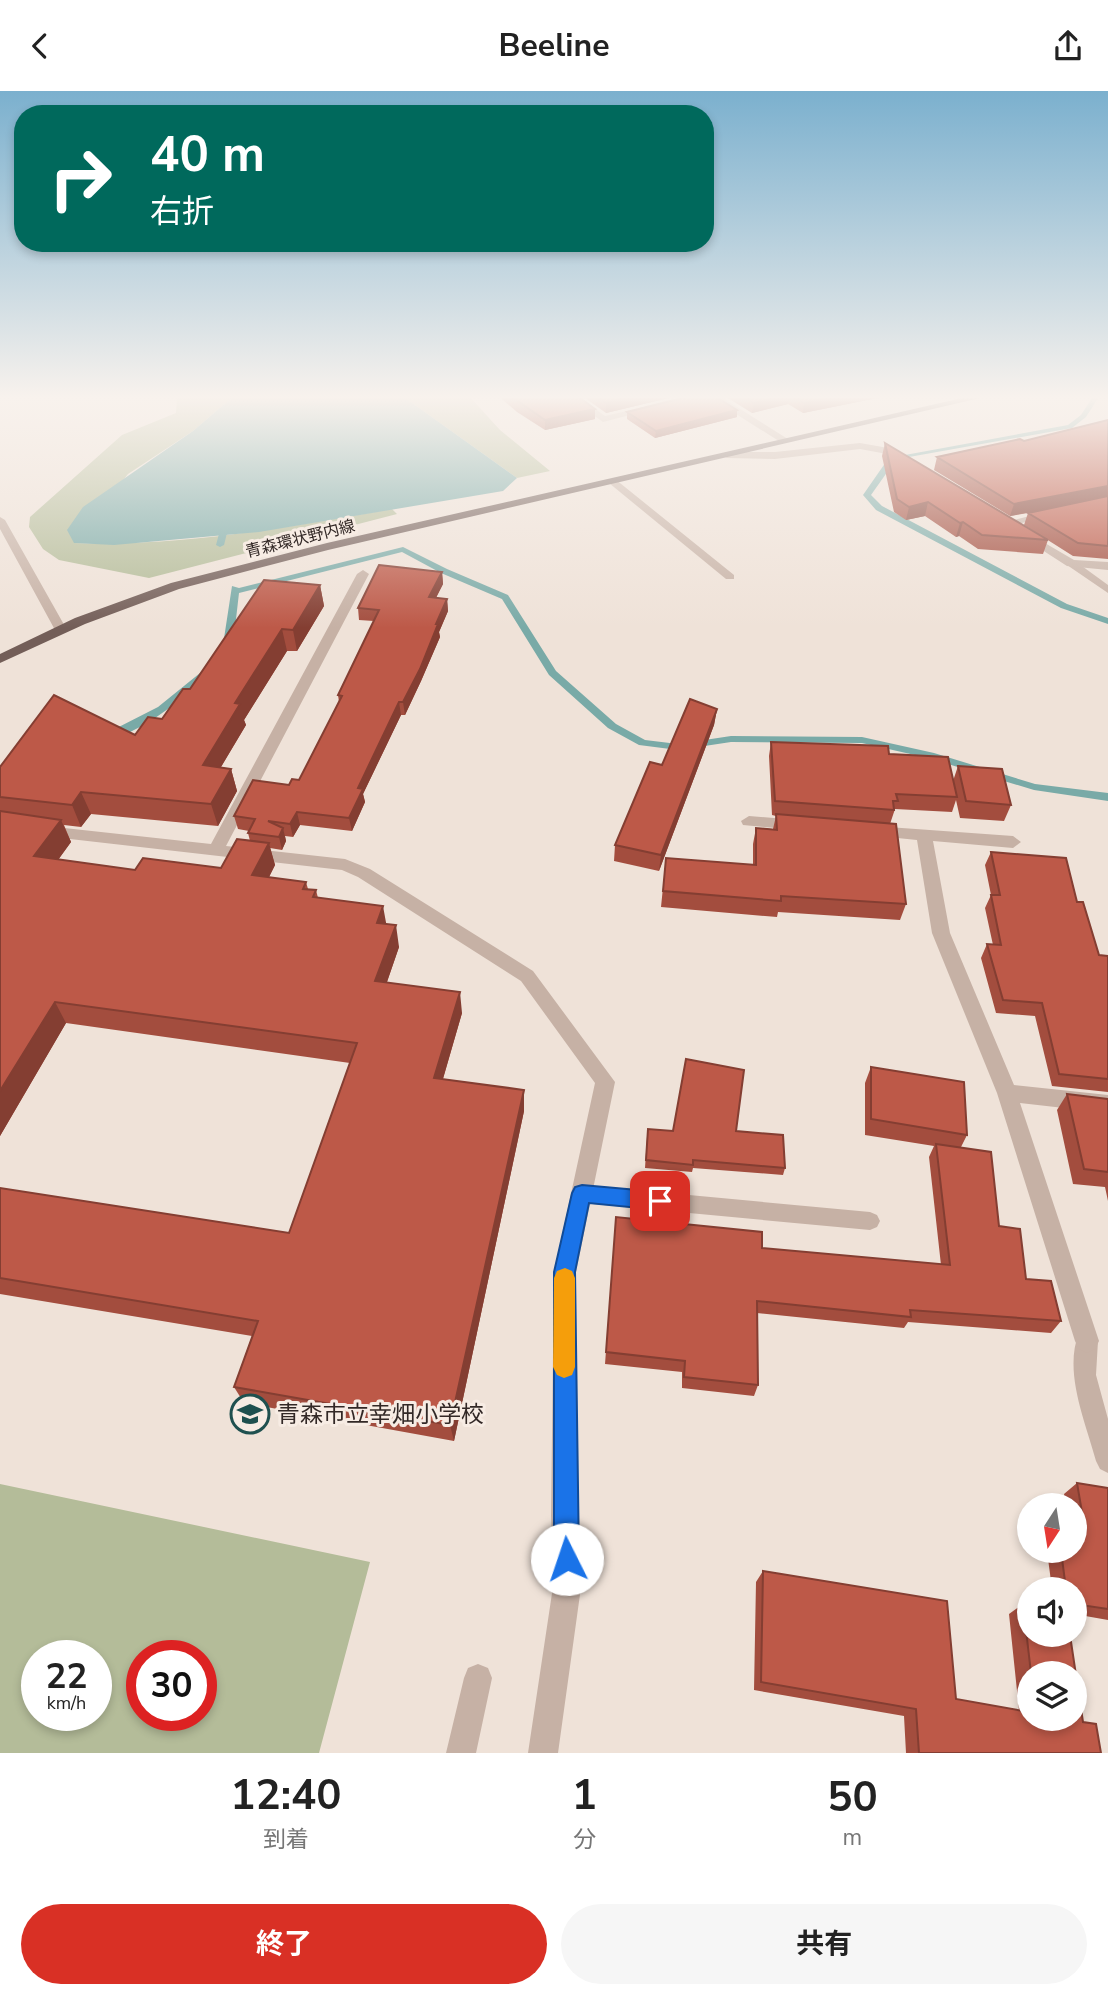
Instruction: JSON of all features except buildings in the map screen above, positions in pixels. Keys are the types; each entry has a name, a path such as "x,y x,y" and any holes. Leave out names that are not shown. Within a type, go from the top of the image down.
{"main road":[{"name":"青森環状野内線","path":"0,659 61,630 175,586 327,547 649,473"}],"street":[{"path":"1008,523 1058,513"},
{"path":"996,516 1071,563 1108,566"},
{"path":"216,850 363,574"},
{"path":"749,821 816,826"},
{"path":"0,826 345,865 364,873 527,976 605,1081 565,1272 564,1516 568,1580 543,1753"},
{"path":"857,829 1013,842"},
{"path":"924,835 941,933 1007,1093 1087,1341"},
{"path":"1007,1093 1108,1104"},
{"path":"461,1753 478,1678"}],"lane":[{"path":"612,481 730,577"},
{"path":"0,520 61,630"},
{"path":"1071,563 1108,590"},
{"path":"582,1193 870,1221"},
{"path":"1087,1341 1085,1375 1108,1461"}],"green space":[{"path":"80,473 130,473 74,543 194,539 392,509 397,514 149,578 59,560 43,549 29,527 30,517"},
{"path":"509,473 543,473 517,478"},
{"path":"0,1484 370,1562 319,1753 0,1753"}],"water":[{"path":"133,473 509,473 517,478 503,491 259,532 114,545 74,543 67,530 83,507"}],"waterway":[{"path":"883,473 867,495 879,508 1064,606 1108,621"},
{"path":"220,545 226,521"},
{"path":"237,591 403,549 444,571 505,597 552,673 612,726 643,743 678,747 731,739 862,740 930,755 1034,787 1108,797"},
{"path":"228,645 235,588"},
{"path":"111,735 161,709 205,672"}],"slow traffic":[{"path":"564,1367 565,1278"}],"place":[{"name":"青森市立幸畑小学校","path":"250,1414"}],"route":[{"path":"567,1559 564,1516 565,1272 582,1193 660,1201"}]}
